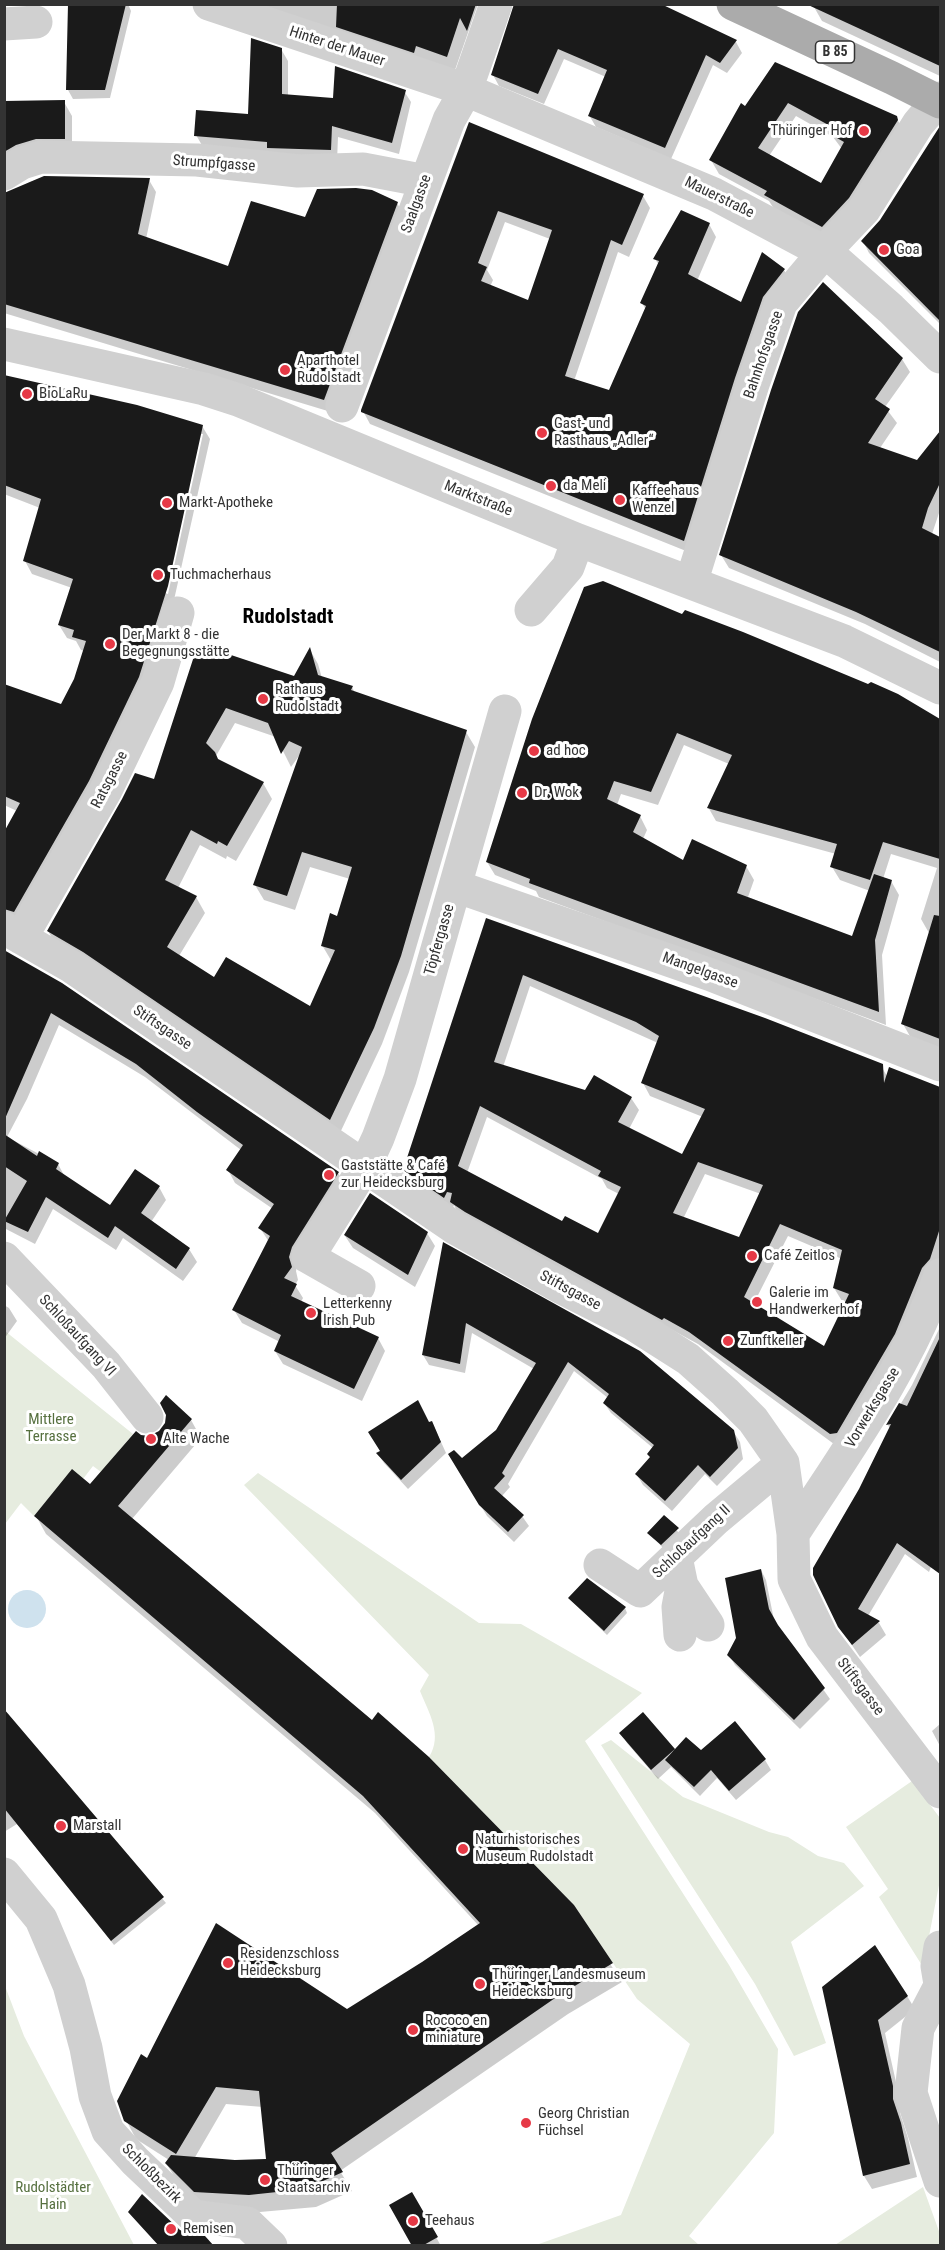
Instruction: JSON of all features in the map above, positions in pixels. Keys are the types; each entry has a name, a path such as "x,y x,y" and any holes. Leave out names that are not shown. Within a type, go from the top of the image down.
{"main road":[{"name":"B 85","path":"733,4 939,100"}],"street":[{"name":"Hinter der Mauer","path":"209,4 466,90"},
{"name":"Saalgasse","path":"342,406 449,120 466,90 496,4"},
{"name":"Mauerstraße","path":"466,90 714,194 825,251 882,301 940,357"},
{"name":"Bahnhofsgasse","path":"691,583 753,384 781,303 864,210 918,124 939,100"},
{"name":"Strumpfgasse","path":"4,174 22,163 41,157 197,160 298,171 363,169 426,181"},
{"name":"Marktstraße","path":"4,344 204,389 238,400 578,540 844,641 940,688"},
{"path":"531,610 568,567 578,540"},
{"name":"Ratsgasse","path":"13,933 106,790 158,682 177,613"},
{"name":"Töpfergasse","path":"359,1286 308,1257 365,1166 400,1079 506,711"},
{"name":"Mangelgasse","path":"455,886 711,975 940,1065"},
{"name":"Stiftsgasse","path":"13,933 72,967 454,1228 562,1288 633,1324 688,1359 753,1420 783,1463 793,1534 794,1579 822,1638 940,1792"},
{"name":"Schloßaufgang VI","path":"4,1258 106,1365 147,1417"},
{"name":"Vorwerksgasse","path":"793,1534 848,1450 911,1343 940,1275"},
{"name":"Schloßaufgang II","path":"600,1564 639,1591 679,1571 716,1519 783,1463"},
{"path":"679,1571 678,1606 694,1630"},
{"name":"Schloßbezirk","path":"4,1874 41,1918 69,1985 86,2048 95,2096 108,2131 135,2161 193,2216 248,2223 271,2246"},
{"path":"937,2170 911,2093 918,2028 940,1985 937,1966 940,1947"}],"green space":[{"name":"Mittlere Terrasse","path":"5,1331 133,1434 101,1472 93,1466 83,1479 72,1470 34,1516 21,1503 5,1524"},
{"path":"258,1473 479,1623 521,1624 642,1693 585,1741 729,1965 778,2049 774,2133 689,2236 699,2245 536,2245 621,2215 690,2044 637,1999 574,1905 429,1757 433,1749 435,1732 420,1691 429,1675 244,1485"},
{"path":"611,1740 683,1797 769,1832 788,1837 818,1856 844,1863 864,1886 791,1942 826,2043 794,2056 755,1984 601,1745"},
{"path":"912,1781 940,1818 940,1880 923,1967 879,1897 888,1889 846,1827"},
{"name":"Rudolstädter Hain","path":"5,1986 24,2036 134,2245 5,2245"},
{"path":"923,2187 940,2234 940,2245 835,2245"}],"water":[{"path":"27,1590 40,1596 46,1609 40,1622 27,1628 14,1622 8,1609 14,1596"}],"building":[{"path":"68,4 126,4 105,90 66,90"},
{"path":"337,4 476,4 467,31 460,18 447,57 416,46 414,53 336,27"},
{"path":"514,4 661,4 737,40 720,63 706,55 665,148 588,116 607,70 558,49 538,94 491,75"},
{"path":"806,4 940,4 940,66 858,28"},
{"path":"251,38 282,48 282,94 333,98 335,66 406,90 392,143 332,126 331,150 267,148 267,142 194,136 196,110 248,114"},
{"path":"775,62 897,116 898,120 849,198 822,227 764,195 767,191 709,160 741,103 745,106","holes":["788,103 834,128 830,134 844,142 821,183 758,148"]},
{"path":"65,100 65,139 36,139 16,145 4,152 4,101"},
{"path":"469,122 644,194 622,245 611,240 565,376 609,390 646,306 640,303 659,261 653,259 681,210 710,223 688,274 741,302 762,252 785,269 763,297 684,541 361,412","holes":["498,211 552,230 528,300 481,281 487,267 478,263"]},
{"path":"940,126 940,321 861,241 880,220"},
{"path":"44,176 150,178 138,234 228,266 251,201 305,217 317,189 372,190 398,202 324,400 4,304 4,193"},
{"path":"823,282 903,358 875,399 890,409 868,443 917,460 940,431 940,483 928,508 922,528 940,537 940,652 856,612 719,555 798,312"},
{"path":"4,375 137,405 203,425 168,586 139,677 89,781 14,912 4,909 4,832 20,803 4,796 4,684 61,704 74,679 86,641 72,637 74,630 58,625 73,579 23,561 41,499 4,485"},
{"path":"603,581 682,614 685,610 868,684 871,682 898,694 940,719 940,859 883,842 870,880 830,867 837,844 707,808 732,755 677,733 651,792 614,781 607,799 641,815 633,832 683,860 692,839 747,865 737,893 852,936 874,874 892,880 875,940 879,1012 529,883 530,879 486,862 532,719 584,587"},
{"path":"197,647 207,647 294,676 310,647 318,675 353,686 351,690 467,730 401,956 374,1028 330,1120 83,952 47,931 135,773 154,779","holes":["226,708 268,723 281,754 289,741 302,747 253,885 287,896 302,852 352,867 337,916 330,913 321,946 335,950 310,1006 226,957 214,977 167,947 197,896 165,880 191,830 217,844 218,841 227,846 264,782 218,759 206,743"]},
{"path":"934,915 940,916 940,1039 901,1024"},
{"path":"486,918 765,1018 883,1064 884,1083 889,1067 940,1087 940,1228 930,1259 922,1268 895,1334 837,1433 830,1434 689,1332 664,1318 662,1320 465,1212 450,1202 452,1193 447,1192 444,1198 403,1170","holes":["523,975 636,1022 659,1036 641,1083 705,1109 682,1154 618,1122 632,1097 594,1075 585,1090 494,1062","480,1106 601,1171 598,1176 621,1187 598,1233 565,1216 562,1221 458,1166","698,1162 763,1185 739,1237 673,1213","780,1224 842,1250 833,1288 849,1294 824,1346 744,1297"]},
{"path":"4,950 62,983 339,1172 292,1247 289,1257 292,1267 284,1278 297,1284 291,1296 379,1337 354,1389 274,1351 281,1335 232,1310 270,1236 258,1228 274,1204 226,1170 243,1145 136,1064 51,1013 4,1121"},
{"path":"4,1134 37,1156 39,1151 59,1163 56,1169 110,1205 135,1169 160,1186 141,1213 190,1248 176,1269 115,1226 108,1238 46,1197 28,1232 4,1221 27,1181 4,1166"},
{"path":"370,1193 428,1232 408,1275 344,1235"},
{"path":"443,1242 640,1351 734,1430 738,1448 710,1477 698,1465 665,1501 635,1474 650,1457 647,1454 654,1445 603,1403 609,1394 568,1362 502,1473 505,1476 494,1488 524,1515 508,1532 479,1505 448,1454 454,1450 462,1458 496,1430 536,1363 466,1323 460,1364 422,1355"},
{"path":"940,1337 940,1574 897,1543 858,1609 880,1621 852,1645 838,1627 813,1575 813,1568 859,1489 891,1424 886,1425 899,1403 907,1406"},
{"path":"166,1395 192,1419 118,1506 372,1720 378,1712 429,1757 574,1905 613,1963 558,1996 331,2153 343,2172 305,2189 249,2195 194,2192 165,2163 171,2155 235,2160 266,2159 259,2091 216,2087 176,2154 124,2121 117,2101 141,2054 147,2058 216,1923 347,2009 480,1923 363,1796 34,1516 72,1469 90,1484 136,1431 141,1435 149,1436 159,1431 165,1423 166,1415 160,1403"},
{"path":"418,1400 429,1422 432,1421 441,1442 401,1480 376,1453 380,1451 368,1432"},
{"path":"664,1515 679,1528 661,1545 647,1533"},
{"path":"761,1569 769,1609 778,1625 825,1688 794,1720 727,1655 736,1638 725,1578"},
{"path":"587,1578 626,1607 604,1631 568,1598"},
{"name":"Marstall","path":"4,1709 164,1897 111,1941 4,1808"},
{"path":"643,1712 675,1749 651,1770 619,1733"},
{"path":"735,1721 766,1759 729,1791 711,1770 694,1787 665,1760 686,1737 701,1750"},
{"path":"875,1945 908,1996 878,2020 893,2086 893,2099 910,2164 863,2176 822,1987"},
{"name":"Teehaus","path":"412,2192 438,2237 422,2246 412,2246 389,2205"},
{"name":"Remisen","path":"142,2194 180,2230 191,2235 205,2236 214,2246 159,2246 128,2212"}],"place":[{"name":"Thüringer Hof","path":"864,131"},
{"name":"Goa","path":"884,250"},
{"name":"Aparthotel Rudolstadt","path":"285,370"},
{"name":"BioLaRu","path":"27,394"},
{"name":"Gast- und Rasthaus „Adler“","path":"542,433"},
{"name":"da Meli","path":"551,486"},
{"name":"Kaffeehaus Wenzel","path":"620,500"},
{"name":"Markt-Apotheke","path":"167,503"},
{"name":"Tuchmacherhaus","path":"158,575"},
{"name":"Der Markt 8 - die Begegnungsstätte","path":"110,644"},
{"name":"Rathaus Rudolstadt","path":"263,699"},
{"name":"ad hoc","path":"534,751"},
{"name":"Dr. Wok","path":"522,793"},
{"name":"Gaststätte & Café zur Heidecksburg","path":"329,1175"},
{"name":"Café Zeitlos","path":"752,1256"},
{"name":"Galerie im Handwerkerhof","path":"757,1302"},
{"name":"Letterkenny Irish Pub","path":"311,1313"},
{"name":"Zunftkeller","path":"728,1341"},
{"name":"Alte Wache","path":"151,1439"},
{"name":"Marstall","path":"61,1826"},
{"name":"Naturhistorisches Museum Rudolstadt","path":"463,1849"},
{"name":"Residenzschloss Heidecksburg","path":"228,1963"},
{"name":"Thüringer Landesmuseum Heidecksburg","path":"480,1984"},
{"name":"Rococo en miniature","path":"413,2030"},
{"name":"Georg Christian Füchsel","path":"526,2123"},
{"name":"Thüringer Staatsarchiv","path":"265,2180"},
{"name":"Teehaus","path":"413,2221"},
{"name":"Remisen","path":"171,2229"}],"district":[{"name":"Rudolstadt","path":"288,618"}]}
